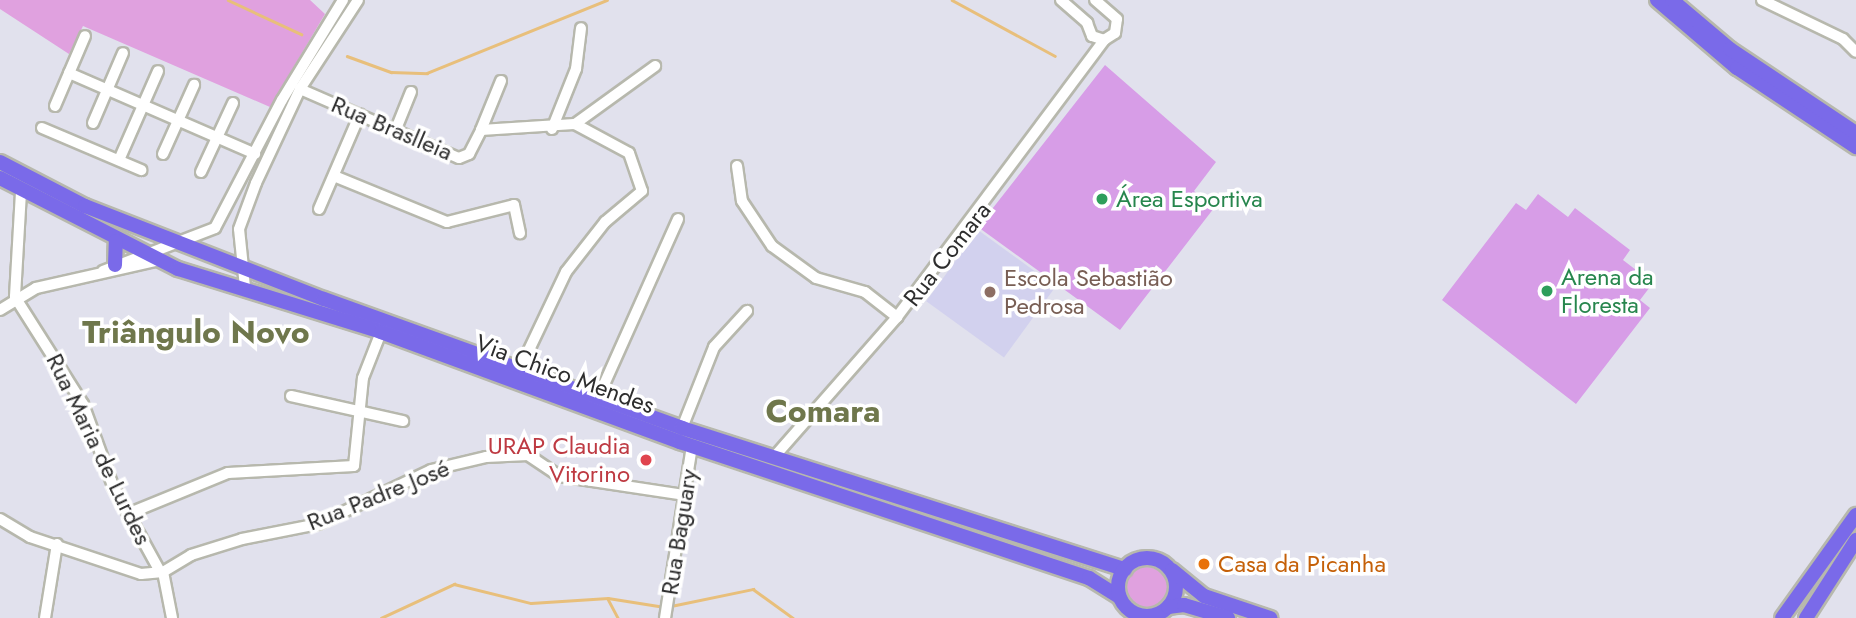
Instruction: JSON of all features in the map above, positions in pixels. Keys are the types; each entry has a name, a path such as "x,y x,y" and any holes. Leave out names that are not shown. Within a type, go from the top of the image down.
{"main road":[{"path":"1657,0 1737,68 1856,147"},
{"path":"1672,0 1730,49 1856,133"},
{"name":"Via Chico Mendes","path":"0,162 54,192 244,269 598,398 682,428 1125,569"},
{"name":"Via Chico Mendes","path":"0,178 21,192 171,267 245,287 381,332 692,446 1089,578 1120,597"},
{"path":"109,268 116,241"},
{"path":"171,267 182,244"},
{"path":"1782,618 1856,515"},
{"path":"1805,618 1856,540"},
{"path":"1227,618 1184,605 1136,614 1120,597 1125,569 1145,558 1168,566 1204,596 1270,618"},
{"path":"1168,566 1176,584 1168,607"}],"street":[{"path":"0,310 15,297 109,268 142,254 182,244 215,228 316,43 344,0"},
{"path":"245,287 241,223 300,89 358,0"},
{"path":"1061,0 1087,23 1092,36 1104,40 1118,24 1100,4 1087,23"},
{"path":"1762,0 1855,47"},
{"path":"552,129 576,69 582,28"},
{"path":"55,106 85,36"},
{"name":"Rua Comara","path":"775,456 897,317 1104,40"},
{"path":"316,43 327,50"},
{"path":"93,123 123,53"},
{"path":"520,369 566,272 605,222 642,191 629,153 575,124 655,66"},
{"path":"119,160 158,71"},
{"path":"69,73 255,154"},
{"path":"481,130 501,81"},
{"path":"163,154 194,85"},
{"name":"Rua Braslleia","path":"300,89 463,158 481,130 552,129 575,124"},
{"path":"396,129 411,92"},
{"path":"201,172 233,103"},
{"path":"320,209 360,114"},
{"path":"43,128 141,170"},
{"path":"737,166 742,201 772,246 816,278 865,292 897,317"},
{"path":"334,176 447,222 514,205 520,233"},
{"path":"15,297 21,192"},
{"path":"598,398 678,219"},
{"path":"109,268 156,261"},
{"name":"Rua Maria de Lurdes","path":"15,297 65,370 130,513 160,570 172,618"},
{"path":"682,428 714,347 747,311"},
{"path":"130,513 228,472 354,466 358,410 381,332"},
{"path":"291,396 403,421"},
{"name":"Rua Baguary","path":"665,618 692,446"},
{"name":"Rua Padre José","path":"2,524 127,572 160,570 202,551 318,524 430,470 486,457 528,455 559,476 684,495"},
{"path":"45,618 57,544"}],"shaded area":[{"path":"0,0 310,0 325,14 270,107 83,26 69,54 0,9"},
{"name":"Área Esportiva","path":"1105,65 1216,162 1194,191 1214,208 1120,330 978,227"},
{"name":"Arena da Floresta","path":"1538,194 1568,217 1575,208 1630,250 1623,260 1653,283 1640,300 1650,308 1576,404 1442,300 1516,203 1526,210"},
{"name":"Escola Sebastião Pedrosa","path":"978,230 1056,286 1004,358 926,301"},
{"path":"1147,567 1163,574 1170,590 1163,606 1147,613 1131,606 1124,590 1131,574"}],"waterway":[{"path":"228,0 301,34"},
{"path":"347,56 391,72 427,73 607,0"},
{"path":"952,0 1055,56"},
{"path":"381,618 454,584 531,603 608,598 664,607"},
{"path":"671,606 753,589 793,618"},
{"path":"608,599 618,618"}],"place":[{"name":"Área Esportiva","path":"1102,199"},
{"name":"Arena da Floresta","path":"1547,291"},
{"name":"Escola Sebastião Pedrosa","path":"990,292"},
{"name":"URAP Claudia Vitorino","path":"646,460"},
{"name":"Casa da Picanha","path":"1204,564"}],"district":[{"name":"Triângulo Novo","path":"196,332"},
{"name":"Comara","path":"823,411"}]}
